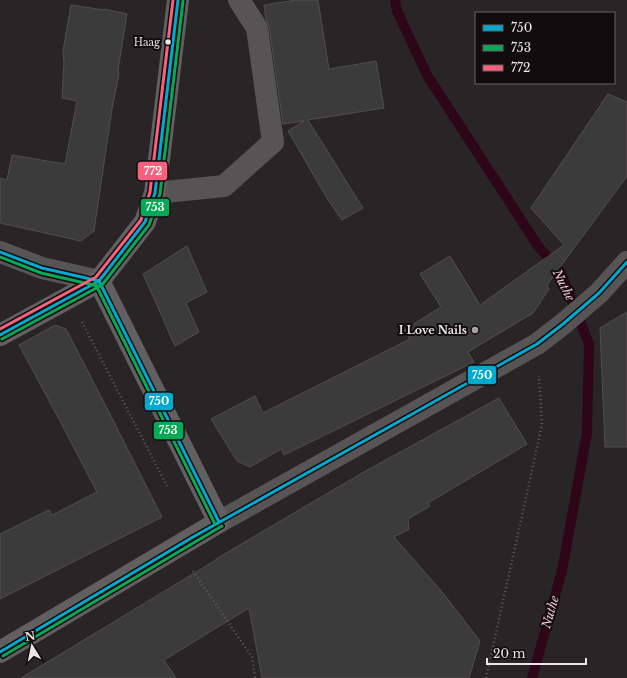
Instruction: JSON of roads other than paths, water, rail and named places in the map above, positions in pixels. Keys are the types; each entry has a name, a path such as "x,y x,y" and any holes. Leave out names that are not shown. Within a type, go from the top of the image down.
{"main road":[{"path":"0,335 99,281 145,222 155,193 178,0"},
{"path":"0,652 219,522 99,281"}],"street":[{"path":"155,193 224,186 273,142 257,28 239,0"},
{"path":"0,252 42,268 99,281"},
{"path":"219,522 537,344 599,293 627,262"}],"waterway":[{"name":"Nuthe","path":"395,0 397,11 427,75 538,246 561,273 589,344 587,433 562,571 532,678"}],"place":[{"name":"Haag","path":"168,42"},
{"name":"I Love Nails","path":"475,330"}]}
